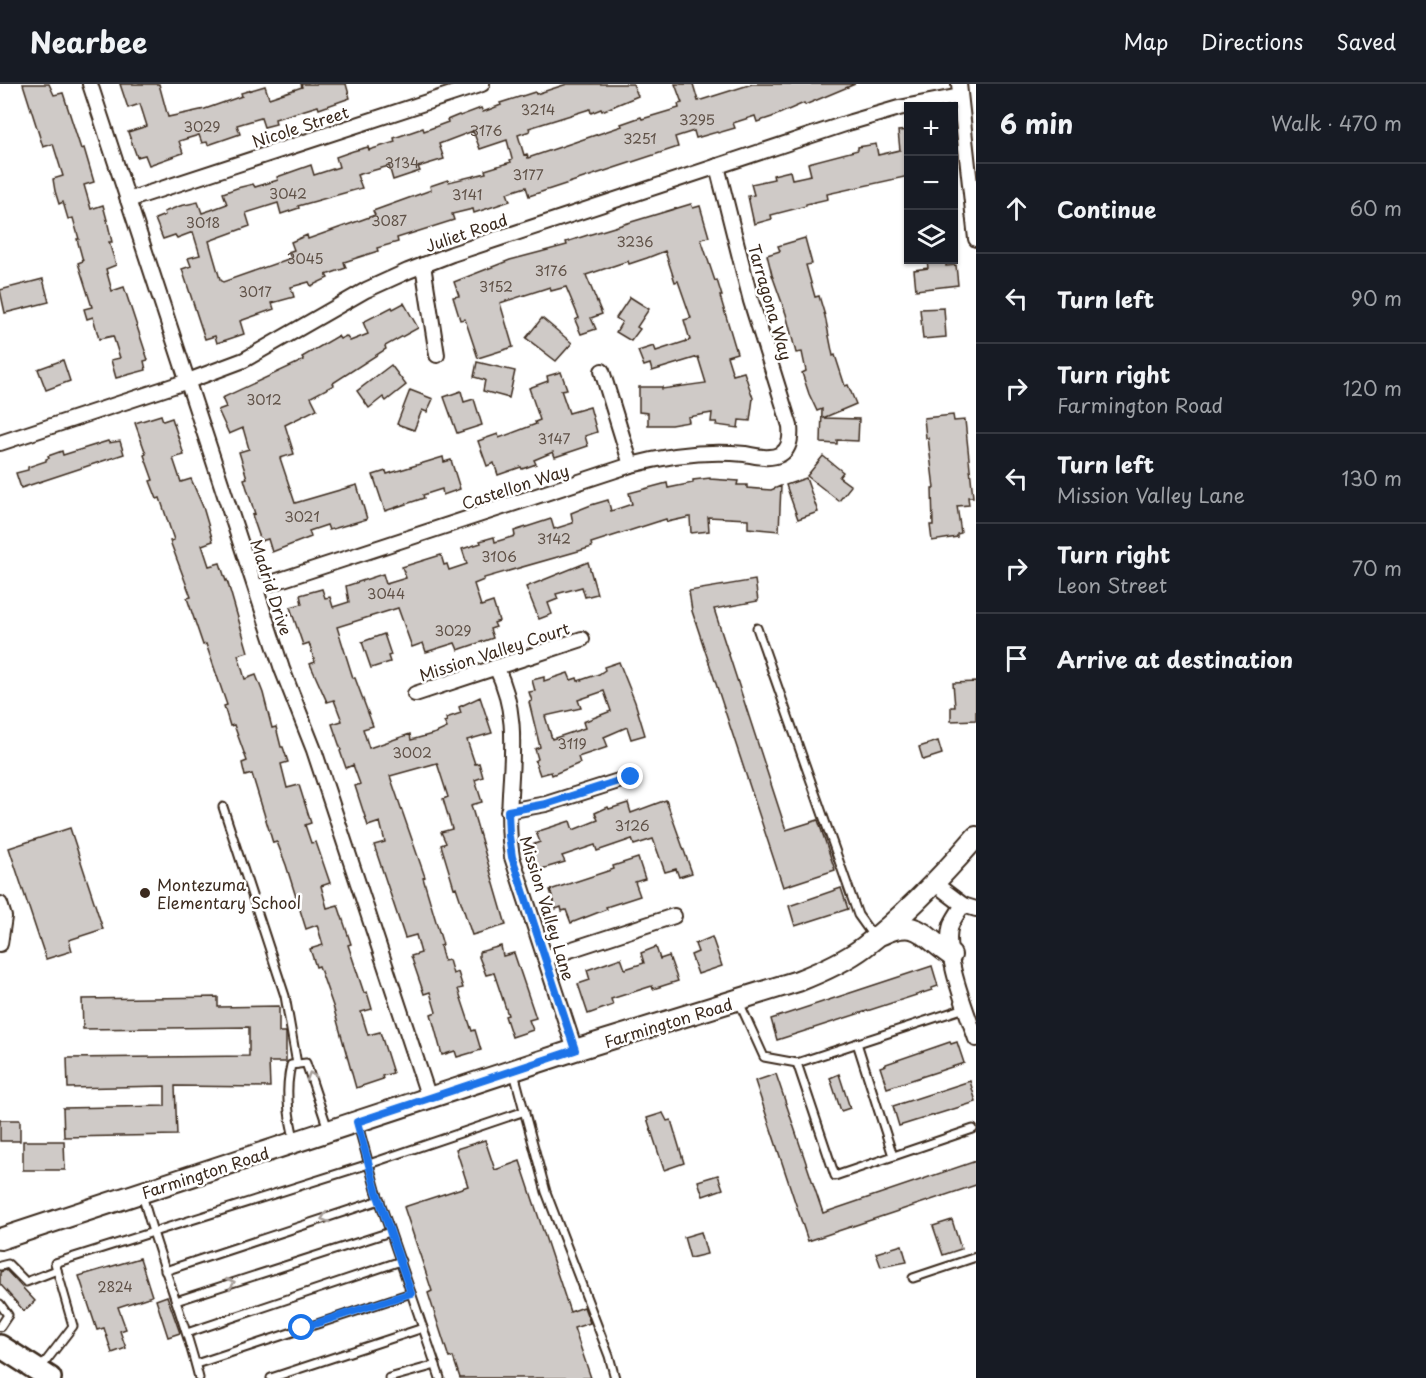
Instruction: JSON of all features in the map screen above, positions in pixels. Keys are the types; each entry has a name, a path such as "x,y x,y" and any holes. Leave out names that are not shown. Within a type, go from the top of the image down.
{"main road":[{"name":"Farmington Road","path":"0,1239 513,1070 798,981 826,970 863,948 934,883 976,837"},
{"path":"874,938 896,928 911,928 922,931 936,945 951,955"},
{"path":"0,1346 44,1375"}],"street":[{"name":"Madrid Drive","path":"90,84 282,669 314,750 429,1098"},
{"name":"Nicole Street","path":"128,200 482,84"},
{"name":"Juliet Road","path":"0,443 188,381 244,360 366,291 423,265 717,166 959,90"},
{"path":"959,90 976,239"},
{"name":"Tarragona Way","path":"717,166 751,301 790,426 791,437 788,447"},
{"path":"423,265 437,355"},
{"path":"602,370 631,465"},
{"name":"Castellon Way","path":"256,588 631,465 668,456 705,452 769,458 784,453 788,447"},
{"name":"Mission Valley Court","path":"415,694 582,639"},
{"name":"Mission Valley Lane","path":"496,667 508,696 512,718 513,739 508,811 512,857 575,1050"},
{"path":"508,811 546,804 631,777"},
{"path":"934,883 970,907 951,924 949,938 951,955 976,1040"},
{"path":"0,903 4,917 0,944"},
{"path":"545,958 674,916"}],"lane":[{"path":"758,628 858,915 874,938"},
{"path":"223,807 285,996 297,1064"},
{"path":"738,1000 764,1057 797,1063 966,1008"},
{"path":"857,1043 893,1156"},
{"path":"295,1142 290,1123 287,1082 291,1065 306,1063 329,1131"},
{"path":"797,1063 835,1176 973,1130"},
{"path":"513,1070 546,1192 609,1356 615,1378"},
{"path":"44,1375 73,1326 55,1263 369,1164 525,1111"},
{"path":"357,1122 390,1232 440,1378"},
{"path":"141,1192 152,1232 187,1333 199,1378"},
{"path":"165,1271 380,1200"},
{"path":"176,1301 390,1232"},
{"path":"913,1278 976,1257"},
{"path":"187,1333 400,1262"},
{"path":"0,1266 8,1264 26,1282 57,1270"},
{"path":"196,1364 411,1293"},
{"path":"0,1304 8,1315 0,1327"},
{"path":"271,1378 423,1328"},
{"path":"389,1378 436,1365"}],"building":[{"path":"23,84 49,84 54,95 63,93 94,182 84,185 91,209 103,205 107,220 112,242 109,242 116,265 106,269 112,291 124,287 148,360 144,361 146,370 116,378 111,360 120,358 113,336 99,339 93,317 87,319 84,309 92,307 78,263 83,261 77,239 79,239 73,218 68,219 63,202 59,204 55,191 53,179 63,176 53,144 43,147"},
{"path":"120,84 159,84 168,117 205,109 242,96 241,93 265,86 269,98 302,87 301,84 346,84 350,98 319,109 318,106 275,119 276,124 264,127 261,118 237,125 240,134 208,145 207,142 202,143 199,135 179,141 183,153 149,165 145,155 137,157 128,132 147,126 140,104 128,108"},
{"path":"567,84 633,84 638,96 602,111 601,109 591,113 590,109 529,128 530,131 518,135 524,155 527,154 528,158 622,126 621,124 641,117 642,119 679,108 678,104 682,103 675,84 693,84 698,101 752,84 855,84 757,122 755,116 733,123 735,128 718,133 696,138 694,131 675,137 678,147 529,196 526,187 507,193 510,201 474,213 473,209 452,214 454,220 397,238 398,242 344,262 346,268 326,275 328,278 311,286 309,282 291,287 294,297 272,303 274,309 240,321 244,334 217,343 215,336 205,339 182,269 191,266 188,258 200,255 193,232 177,238 175,235 163,239 155,219 165,215 164,212 198,202 202,213 227,204 223,193 237,188 253,184 255,187 278,180 277,177 311,165 314,175 339,167 336,157 368,147 369,150 395,142 394,138 423,128 424,131 459,115 481,108 483,112 501,105 500,103 535,92 536,94","holes":["473,131 480,149 507,140 511,162 485,170 486,173 430,186 431,190 373,211 375,215 308,239 307,235 291,242 294,250 288,252 291,258 223,282 220,279 209,241 250,226 246,213 278,203 281,214 299,208 298,206 362,188 357,175 389,166 393,180 420,171 418,167 444,159 439,144"]},
{"path":"904,130 904,177 827,194 828,199 771,215 772,219 754,224 748,196 754,195 751,184 774,179 773,175 790,171 792,179 811,175 808,163 858,150 858,147 876,144 878,155 900,150 898,131"},
{"path":"691,204 693,208 700,206 709,237 701,239 715,281 717,280 737,353 727,356 733,375 744,372 753,398 750,421 739,420 738,428 716,425 717,422 711,422 712,413 688,417 689,422 648,425 648,413 639,412 639,387 662,387 662,389 706,383 698,357 652,371 650,364 644,366 638,351 654,346 656,351 690,340 684,320 691,318 678,281 675,282 665,251 629,264 628,261 586,275 602,314 591,318 596,329 581,334 575,320 579,318 566,287 551,291 550,287 500,303 513,347 478,358 465,319 460,320 453,297 459,296 454,282 510,260 567,245 566,242"},
{"path":"805,238 812,264 806,265 815,297 819,296 825,316 833,356 835,355 845,386 848,385 856,404 823,418 859,419 858,441 837,440 837,444 821,443 822,409 817,411 809,394 802,373 806,371 802,352 796,353 786,314 772,275 767,255 780,251 778,246"},
{"path":"928,264 956,265 958,285 916,290 914,270 928,268"},
{"path":"43,279 49,302 5,313 0,290"},
{"path":"630,297 649,309 637,327 640,329 631,341 616,332 622,322 616,318"},
{"path":"404,303 418,328 385,346 386,349 333,383 334,385 311,397 317,409 285,425 294,454 280,458 295,503 357,485 367,519 329,530 327,525 309,531 311,537 272,552 268,539 261,541 252,515 255,514 244,479 247,478 239,452 249,449 243,428 229,434 218,410 226,407 222,398 304,360 302,357 338,336 340,339 346,336 350,341 368,334 363,322"},
{"path":"944,308 946,337 923,339 920,309"},
{"path":"542,318 572,343 556,361 526,338"},
{"path":"63,360 70,381 46,390 38,369"},
{"path":"477,362 515,371 509,398 483,391 485,380 474,377"},
{"path":"391,365 406,385 386,401 383,397 369,408 357,391"},
{"path":"561,372 567,389 561,390 569,413 590,407 597,432 585,436 588,446 555,457 553,452 534,460 536,464 498,475 494,463 487,466 478,441 498,434 499,438 536,424 535,422 540,420 529,388 548,381 547,376"},
{"path":"410,390 433,399 427,412 422,410 414,430 397,424"},
{"path":"461,391 464,402 474,399 482,425 457,433 444,397"},
{"path":"161,415 163,421 172,418 184,455 173,458 181,482 191,479 203,507 213,541 202,545 209,566 220,563 227,580 248,652 238,655 245,679 256,675 263,693 272,728 276,727 288,762 281,764 287,788 299,785 311,823 305,825 311,843 316,842 330,883 321,886 327,908 338,905 351,944 348,945 364,993 367,992 372,1009 361,1012 368,1035 380,1032 393,1073 382,1076 383,1079 356,1088 333,1006 319,966 316,967 310,949 323,945 317,925 306,929 286,865 277,842 273,843 252,774 245,776 242,763 247,761 234,725 230,726 224,706 227,705 187,598 191,597 170,541 174,540 160,498 157,499 150,481 153,480 135,423"},
{"path":"953,415 954,421 965,420 973,497 968,497 969,505 957,506 961,533 957,534 957,537 932,541 930,525 933,525 932,488 934,488 924,418"},
{"path":"108,441 109,443 120,441 124,454 21,488 16,473 28,470 28,467 46,461 48,456 62,451 63,455"},
{"path":"823,456 843,472 839,477 851,486 839,501 807,476"},
{"path":"443,457 444,462 451,460 460,489 443,495 442,489 423,495 424,498 385,511 373,475 386,471 387,474"},
{"path":"710,478 738,481 737,485 747,485 747,488 771,490 781,486 779,531 748,528 748,519 708,517 709,531 691,533 690,517 667,522 666,519 591,543 592,547 484,578 474,584 481,606 493,602 499,621 494,623 496,627 490,629 493,638 458,650 455,643 426,652 423,643 412,647 398,608 337,627 353,678 355,678 373,726 363,729 369,748 410,734 411,740 447,728 444,722 447,721 446,718 461,713 459,707 480,697 492,733 467,740 475,764 479,763 483,777 475,780 482,802 471,805 506,925 472,935 441,845 446,843 441,832 452,829 443,799 448,797 437,763 390,776 425,877 423,878 443,945 440,946 444,961 449,960 453,974 458,972 463,988 458,989 481,1050 457,1057 455,1051 442,1055 431,1014 436,1012 430,992 424,994 411,956 421,953 416,935 405,938 374,845 385,842 380,822 368,826 355,786 360,784 353,765 346,768 332,724 342,721 334,700 327,702 310,664 315,662 309,643 303,645 290,607 302,604 300,595 322,589 325,598 330,597 333,607 349,602 346,586 383,574 386,584 406,578 402,567 441,555 444,565 447,564 449,570 467,564 462,549 481,543 480,541 494,537 495,542 515,536 514,531 551,519 554,529 573,523 571,513 591,505 608,500 611,511 632,504 629,493 667,483 668,488 693,483 693,480"},
{"path":"806,478 818,512 798,519 786,485"},
{"path":"588,562 597,594 585,597 582,587 556,594 558,599 548,603 552,614 539,619 526,587"},
{"path":"755,580 758,601 714,609 786,830 818,820 835,870 783,887 692,611 689,591"},
{"path":"384,634 391,655 388,656 390,662 371,668 362,642"},
{"path":"619,662 645,735 631,739 627,727 604,737 608,747 578,757 580,763 552,775 551,772 540,775 535,761 538,759 535,749 540,747 529,702 532,701 529,692 535,691 532,680 544,677 544,681 568,673 571,680 577,678 578,681 599,674 605,670 604,667","holes":["604,691 611,711 583,722 585,728 552,739 545,716 581,708 578,700"]},
{"path":"976,682 976,720 951,721 951,707 955,707 953,683"},
{"path":"938,741 942,754 923,760 919,747"},
{"path":"666,800 692,873 679,877 676,869 665,872 653,839 634,845 632,839 597,851 595,845 562,856 565,862 538,870 529,846 540,842 536,832 570,821 573,830 598,820 595,813 608,807 609,809 628,803 631,813"},
{"path":"70,828 103,929 69,940 72,951 46,959 9,848"},
{"path":"638,858 645,879 635,882 640,896 606,907 607,909 571,923 566,910 562,911 561,907 556,909 550,890 614,869 613,866"},
{"path":"841,888 848,909 795,926 789,906"},
{"path":"712,937 722,966 698,974 691,955 698,952 695,944"},
{"path":"501,946 503,956 514,953 536,1018 529,1020 533,1030 512,1037 505,1016 508,1015 494,973 486,975 479,957 479,952"},
{"path":"656,947 660,959 669,956 678,981 653,989 652,986 611,999 613,1005 588,1014 578,984 590,980 587,970 621,958 625,969 644,963 641,953"},
{"path":"932,966 938,986 932,990 777,1040 771,1019"},
{"path":"218,997 218,1007 279,1006 279,1032 286,1032 286,1062 269,1062 270,1087 175,1086 177,1135 64,1137 63,1108 165,1106 165,1086 68,1088 67,1058 249,1056 249,1027 83,1029 82,999"},
{"path":"950,1042 951,1044 957,1042 964,1063 887,1088 880,1067"},
{"path":"776,1074 823,1213 976,1161 976,1185 808,1241 755,1081"},
{"path":"839,1074 850,1108 841,1111 830,1078"},
{"path":"970,1081 976,1102 899,1126 893,1106"},
{"path":"663,1113 667,1121 671,1120 684,1163 664,1170 647,1118"},
{"path":"0,1120 20,1120 20,1141 0,1141"},
{"path":"485,1140 495,1170 520,1161 570,1312 584,1307 590,1323 574,1328 591,1378 460,1378 453,1357 449,1358 428,1293 432,1291 404,1207 468,1186 456,1149"},
{"path":"23,1141 64,1141 65,1170 23,1170"},
{"path":"718,1175 723,1189 703,1196 698,1181"},
{"path":"952,1220 961,1249 943,1255 933,1226"},
{"path":"701,1232 707,1254 690,1258 684,1237"},
{"path":"902,1245 907,1262 881,1267 876,1253"},
{"path":"140,1258 152,1296 118,1307 126,1329 120,1331 126,1348 112,1353 104,1328 97,1330 79,1276"},
{"path":"6,1270 35,1301 24,1311 0,1284 0,1272"},
{"path":"167,1296 180,1333 168,1337 156,1300"}],"place":[{"name":"Montezuma Elementary School","path":"145,893"}],"route":[{"path":"302,1328 411,1293 376,1190 357,1122 575,1050 512,857 508,811 546,804 631,777"}]}
